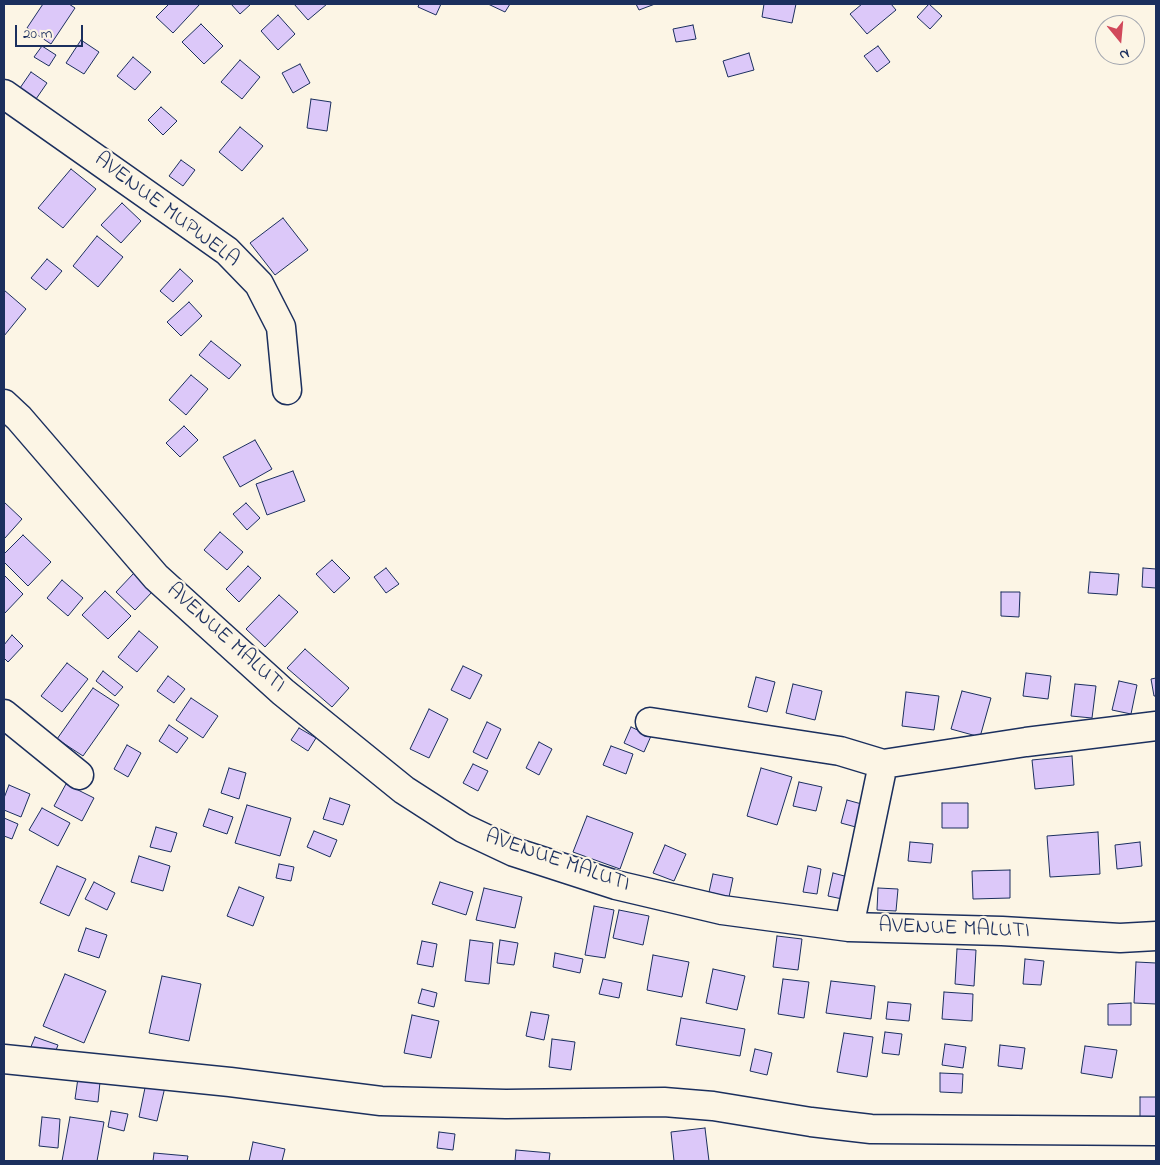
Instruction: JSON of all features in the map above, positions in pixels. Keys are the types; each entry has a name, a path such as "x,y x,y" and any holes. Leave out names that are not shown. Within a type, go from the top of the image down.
{"street":[{"name":"AVENUE MUPWELA","path":"4,94 227,251 259,284 281,326 287,390"},
{"name":"AVENUE MALUTI","path":"4,404 19,418 156,577 283,692 404,790 463,828 514,852 616,885 722,910 849,927 1002,931 1120,938 1156,936"},
{"path":"4,714 79,775"},
{"path":"650,722 840,751 883,764 1026,742 1156,726"},
{"path":"849,927 883,764"},
{"path":"4,1059 220,1081 381,1102 506,1104 664,1102 713,1106 812,1122 872,1129 1156,1131"}],"building":[{"path":"43,4 69,4 75,8 51,44 27,28"},
{"path":"169,4 200,4 173,33 156,17"},
{"path":"231,4 251,4 240,14"},
{"path":"294,4 327,4 308,20"},
{"path":"419,4 441,4 436,15 418,7"},
{"path":"488,4 510,4 505,12"},
{"path":"636,4 655,4 639,10"},
{"path":"764,4 796,4 792,23 762,17"},
{"path":"862,4 891,4 896,10 867,34 850,14"},
{"path":"929,4 942,16 930,29 917,17"},
{"path":"278,15 295,34 278,50 261,31"},
{"path":"201,24 223,46 204,64 182,42"},
{"path":"693,25 696,39 676,42 673,29"},
{"path":"81,40 99,52 84,74 66,63"},
{"path":"42,46 56,55 49,66 34,57"},
{"path":"878,46 890,62 877,72 864,56"},
{"path":"749,53 754,70 728,77 723,61"},
{"path":"133,57 151,72 135,90 117,76"},
{"path":"240,60 260,77 242,99 221,82"},
{"path":"300,64 310,83 293,93 282,73"},
{"path":"31,72 47,83 36,99 20,88"},
{"path":"311,99 331,102 327,131 307,128"},
{"path":"161,107 177,121 163,135 148,120"},
{"path":"240,127 263,146 242,171 219,152"},
{"path":"181,160 195,170 183,186 169,176"},
{"path":"71,169 96,189 63,228 38,208"},
{"path":"122,203 141,221 121,243 101,225"},
{"path":"283,218 308,250 275,275 250,243"},
{"path":"97,236 123,257 98,287 73,266"},
{"path":"47,259 62,271 46,290 31,278"},
{"path":"180,269 193,281 173,302 160,291"},
{"path":"4,290 26,309 4,336"},
{"path":"189,302 202,316 181,336 167,322"},
{"path":"211,341 241,365 229,379 199,355"},
{"path":"191,375 208,389 186,415 169,400"},
{"path":"184,426 198,440 180,457 166,443"},
{"path":"255,440 272,469 240,487 223,457"},
{"path":"293,471 305,501 267,515 256,484"},
{"path":"4,502 22,519 5,538 4,537"},
{"path":"246,503 260,518 247,530 233,514"},
{"path":"220,532 243,552 227,570 204,550"},
{"path":"23,535 51,562 28,586 4,562 4,554"},
{"path":"332,560 350,578 334,593 316,574"},
{"path":"248,566 261,578 239,602 226,589"},
{"path":"386,568 399,584 386,593 374,577"},
{"path":"1143,568 1156,569 1156,588 1142,587"},
{"path":"1090,572 1119,574 1117,595 1088,593"},
{"path":"134,573 153,591 135,610 116,592"},
{"path":"4,575 23,594 4,614"},
{"path":"62,580 83,598 68,616 47,598"},
{"path":"105,591 131,616 108,639 82,615"},
{"path":"1001,592 1020,592 1019,617 1001,616"},
{"path":"279,595 298,612 265,647 246,629"},
{"path":"139,631 158,647 137,672 118,657"},
{"path":"12,635 23,646 8,662 4,658 4,645"},
{"path":"305,649 349,688 332,707 287,668"},
{"path":"67,663 88,679 62,712 41,696"},
{"path":"463,666 482,675 470,699 451,690"},
{"path":"103,671 123,687 115,696 96,681"},
{"path":"1026,673 1051,676 1048,699 1023,696"},
{"path":"168,676 185,689 174,703 157,691"},
{"path":"756,677 775,682 767,712 748,707"},
{"path":"1156,678 1156,696 1154,696 1151,679"},
{"path":"1119,681 1137,685 1131,714 1112,710"},
{"path":"793,684 822,691 815,720 786,713"},
{"path":"1075,684 1096,686 1092,718 1071,716"},
{"path":"93,688 119,705 83,756 57,739"},
{"path":"962,691 991,698 980,737 951,729"},
{"path":"906,692 939,696 934,730 902,726"},
{"path":"191,698 218,716 203,738 176,720"},
{"path":"429,709 448,719 429,758 410,749"},
{"path":"487,722 501,729 487,759 473,752"},
{"path":"169,725 188,738 177,753 159,741"},
{"path":"631,727 651,736 644,752 624,743"},
{"path":"299,728 316,738 308,751 291,740"},
{"path":"539,742 552,749 539,775 526,768"},
{"path":"127,745 141,753 128,777 114,769"},
{"path":"611,746 633,754 626,774 603,765"},
{"path":"1072,756 1074,785 1035,789 1032,760"},
{"path":"473,764 488,771 478,791 463,783"},
{"path":"229,768 246,773 239,799 221,793"},
{"path":"761,768 792,777 777,825 747,816"},
{"path":"799,782 822,787 816,811 793,806"},
{"path":"66,784 94,798 82,821 54,806"},
{"path":"9,785 30,794 21,817 4,810 4,798"},
{"path":"330,798 350,805 343,825 323,819"},
{"path":"847,800 869,806 863,829 841,823"},
{"path":"942,803 968,803 968,828 942,828"},
{"path":"247,805 291,818 280,856 235,843"},
{"path":"42,808 70,823 58,846 29,830"},
{"path":"209,809 233,817 227,834 203,826"},
{"path":"587,816 633,833 620,869 573,852"},
{"path":"4,818 18,824 12,839 4,836"},
{"path":"156,827 177,833 171,852 150,847"},
{"path":"314,831 337,840 330,857 307,847"},
{"path":"1098,832 1100,874 1050,877 1047,836"},
{"path":"910,842 933,844 931,863 908,861"},
{"path":"1140,842 1142,866 1117,869 1115,845"},
{"path":"665,845 686,854 674,881 653,873"},
{"path":"139,856 170,866 163,891 131,882"},
{"path":"279,864 294,867 291,881 276,878"},
{"path":"57,866 86,879 69,916 40,903"},
{"path":"808,866 821,869 817,894 803,892"},
{"path":"1010,870 1010,898 973,899 972,871"},
{"path":"833,873 852,878 847,900 828,896"},
{"path":"713,874 733,878 729,897 709,892"},
{"path":"94,882 115,893 107,910 85,899"},
{"path":"440,882 473,892 466,915 432,904"},
{"path":"239,887 264,897 253,926 227,916"},
{"path":"484,888 522,897 515,928 476,920"},
{"path":"878,888 898,889 896,911 877,910"},
{"path":"594,906 614,910 605,958 585,955"},
{"path":"619,910 649,916 643,945 613,938"},
{"path":"86,928 107,935 99,958 78,951"},
{"path":"777,936 802,939 798,970 773,967"},
{"path":"470,940 493,943 489,984 465,981"},
{"path":"500,940 518,943 514,965 497,963"},
{"path":"422,941 437,944 433,967 417,964"},
{"path":"957,949 976,950 974,986 955,984"},
{"path":"555,953 583,959 580,973 553,967"},
{"path":"653,955 689,962 682,997 647,990"},
{"path":"1025,959 1044,961 1041,985 1023,984"},
{"path":"1136,962 1156,963 1156,1004 1134,1003"},
{"path":"713,969 745,976 737,1010 706,1003"},
{"path":"65,974 106,991 84,1043 43,1026"},
{"path":"162,976 201,984 189,1041 149,1033"},
{"path":"603,979 622,983 619,998 599,994"},
{"path":"783,979 809,982 804,1018 778,1014"},
{"path":"831,981 875,986 871,1019 826,1013"},
{"path":"422,989 437,993 434,1007 418,1003"},
{"path":"944,992 973,994 972,1021 942,1019"},
{"path":"888,1002 911,1004 909,1021 886,1019"},
{"path":"1131,1003 1131,1025 1108,1025 1108,1004"},
{"path":"531,1012 549,1015 544,1040 526,1036"},
{"path":"412,1015 439,1021 431,1058 404,1053"},
{"path":"681,1018 745,1029 740,1056 676,1045"},
{"path":"885,1032 902,1034 899,1055 882,1053"},
{"path":"844,1033 873,1037 867,1077 837,1072"},
{"path":"35,1037 58,1045 53,1058 30,1049"},
{"path":"552,1039 575,1042 571,1070 549,1067"},
{"path":"945,1044 966,1047 963,1068 942,1065"},
{"path":"1000,1045 1025,1048 1022,1069 998,1066"},
{"path":"1085,1046 1117,1050 1112,1078 1081,1073"},
{"path":"755,1049 772,1053 767,1075 750,1071"},
{"path":"940,1073 963,1074 962,1093 940,1092"},
{"path":"78,1078 100,1082 98,1102 75,1099"},
{"path":"146,1083 165,1087 157,1121 139,1117"},
{"path":"1140,1097 1156,1097 1156,1121 1140,1121"},
{"path":"111,1111 128,1114 124,1131 108,1127"},
{"path":"42,1117 60,1119 58,1148 39,1146"},
{"path":"70,1117 104,1122 97,1161 62,1161"},
{"path":"705,1128 709,1161 674,1161 671,1132"},
{"path":"439,1132 455,1134 453,1150 437,1148"},
{"path":"253,1142 285,1149 282,1161 249,1161"},
{"path":"516,1150 550,1153 549,1161 515,1161"},
{"path":"154,1153 188,1156 187,1161 153,1161"}]}
